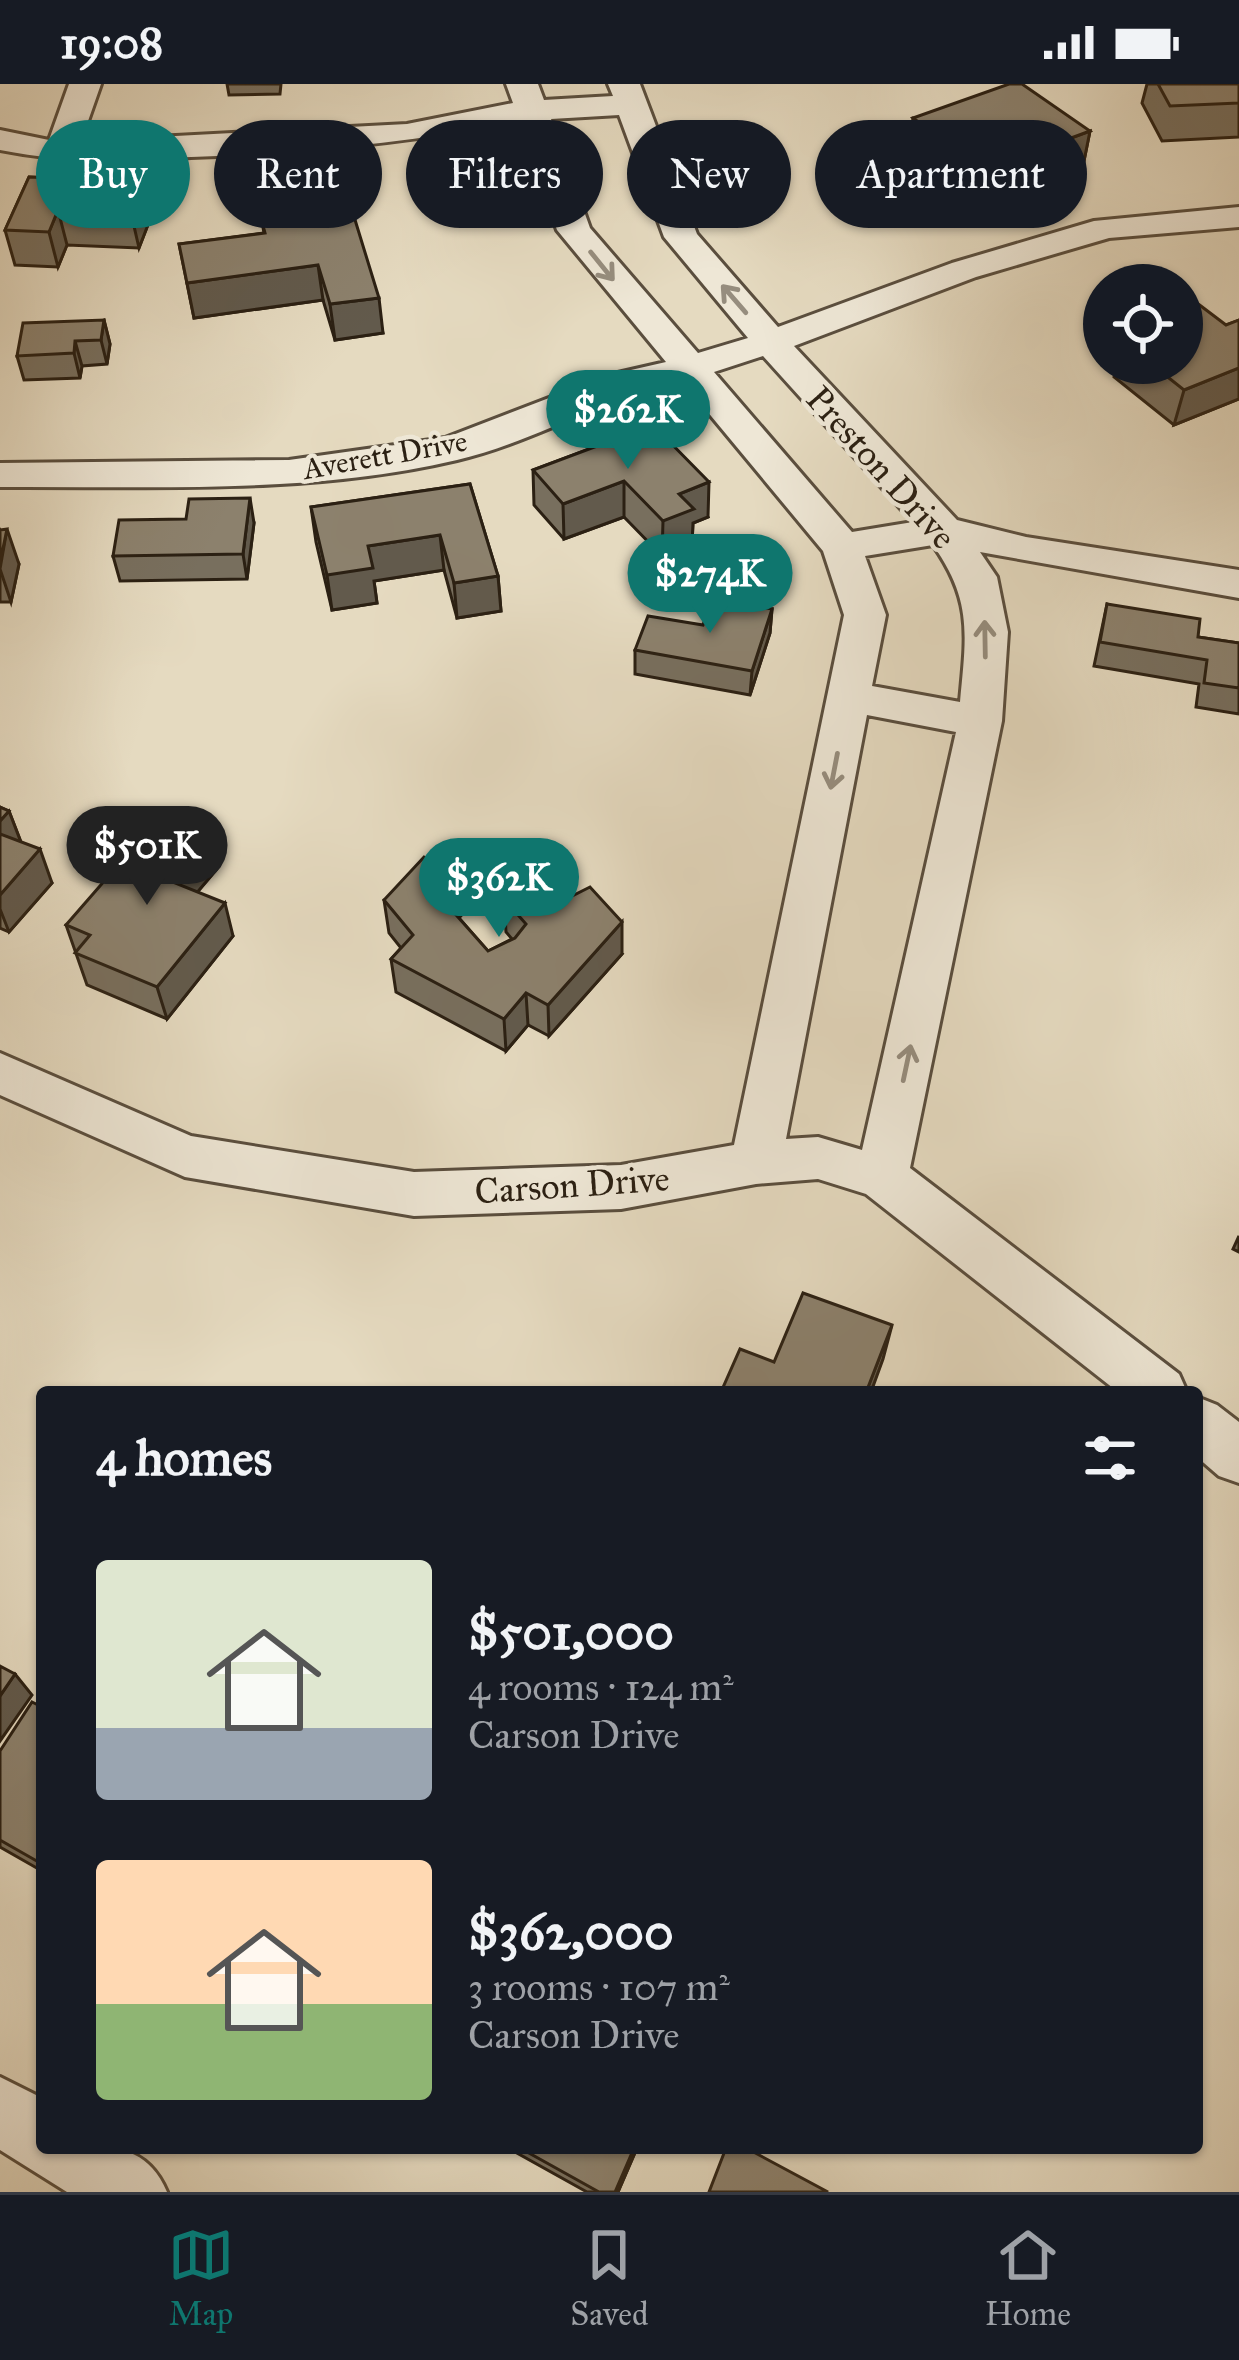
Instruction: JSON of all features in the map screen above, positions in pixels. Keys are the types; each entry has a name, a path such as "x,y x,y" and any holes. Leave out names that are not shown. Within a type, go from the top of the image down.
{"street":[{"path":"72,120 85,84"},
{"path":"190,149 406,134 525,97 628,95"},
{"name":"Preston Drive","path":"628,95 681,237 943,530 977,577 988,632 980,721 882,1177"},
{"path":"525,97 574,230 842,547 865,615 756,1162"},
{"path":"0,140 36,147"},
{"name":"Averett Drive","path":"0,475 290,472 452,449 622,383 687,369 771,342 964,269 1106,229 1239,217"},
{"path":"842,547 943,530 1026,550 1239,584"},
{"path":"848,698 980,721"},
{"name":"Carson Drive","path":"0,1073 185,1156 414,1194 621,1187 756,1162 818,1158 882,1177 1151,1386"},
{"path":"1203,1428 1239,1456"},
{"path":"0,2111 36,2133"},
{"path":"70,2154 132,2192"}],"building":[{"path":"1009,84 1022,84 1074,120 916,120"},
{"path":"1158,84 1239,84 1239,103 1170,106"},
{"path":"29,177 36,177 36,228 51,228 49,232 5,230"},
{"path":"264,228 358,228 379,298 330,304 318,265 187,283 179,244 265,233"},
{"path":"1203,308 1226,325 1239,320 1239,368 1203,382"},
{"path":"104,320 101,340 75,341 74,353 17,356 23,323"},
{"path":"653,425 709,482 679,494 694,509 663,521 624,481 563,504 533,470"},
{"path":"470,484 498,576 454,583 440,535 368,546 373,568 327,575 311,507"},
{"path":"250,498 243,554 113,556 119,520 186,519 189,499"},
{"path":"7,529 0,563 0,530"},
{"path":"712,599 772,609 752,671 635,650 648,616 703,625"},
{"path":"1107,604 1200,619 1198,637 1239,643 1239,688 1204,683 1207,660 1100,642"},
{"path":"160,817 208,836 170,881 225,903 157,987 75,953 90,935 66,925"},
{"path":"0,834 40,849 0,895"},
{"path":"424,857 463,877 442,899 488,951 515,938 526,924 504,899 525,875 570,897 590,887 622,922 548,1005 526,993 504,1019 391,959 413,935 384,900"},
{"path":"803,1293 892,1325 869,1386 724,1386 740,1349 774,1362"},
{"path":"0,1666 15,1674 0,1696"},
{"path":"32,1702 36,1704 36,1861 0,1840 0,1751"},
{"path":"531,2154 631,2154 615,2192 599,2192"},
{"path":"724,2154 757,2154 828,2192 709,2192"}]}
